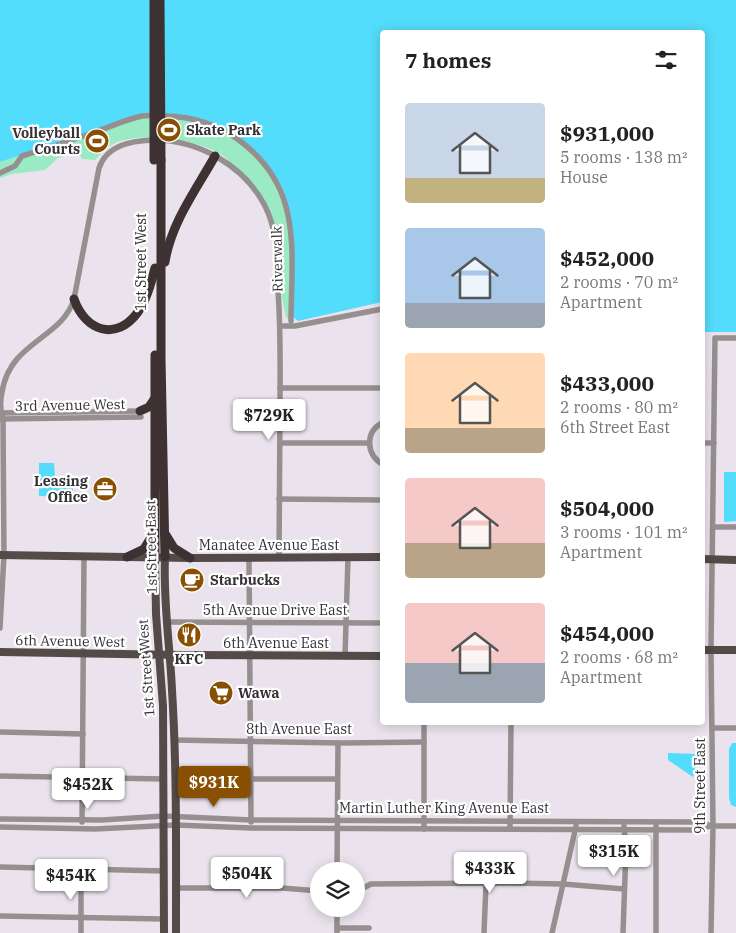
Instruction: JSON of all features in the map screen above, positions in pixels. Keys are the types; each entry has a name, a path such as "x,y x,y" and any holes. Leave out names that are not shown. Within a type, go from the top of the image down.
{"highway":[{"path":"154,0 158,160"},
{"path":"158,160 160,0"},
{"path":"161,290 172,234 181,214 215,156"},
{"name":"1st Street West","path":"155,557 155,268 158,160"},
{"name":"1st Street East","path":"158,160 165,557"},
{"path":"74,298 78,310 90,324 107,330 121,327 131,320 142,305 155,268"},
{"path":"155,398 149,407 140,414 155,424"},
{"path":"127,557 144,549 155,531"},
{"path":"165,532 173,547 190,558"}],"main road":[{"name":"Manatee Avenue East","path":"2,555 190,558 380,557"},
{"name":"1st Street West","path":"155,557 156,614 164,706 164,933"},
{"name":"1st Street East","path":"165,557 174,740 176,933"},
{"path":"705,559 736,560"},
{"path":"707,650 736,650"},
{"name":"6th Avenue West","path":"0,652 170,655"},
{"name":"6th Avenue East","path":"170,655 380,656"}],"street":[{"name":"Riverwalk","path":"0,173 15,166 22,156 140,117 182,117 198,120 217,127 239,140 255,154 270,172 283,197 289,217 291,234 290,321"},
{"path":"0,628 2,389 7,373 16,359 54,327 71,307 100,163 108,153 119,146 136,142 170,141 197,148 215,156 230,165 248,182 259,196 269,216 277,246 281,326 279,557"},
{"path":"281,326 295,326 380,309"},
{"name":"9th Street East","path":"711,933 712,728 707,650 713,559 716,338 736,338"},
{"path":"280,388 380,388"},
{"name":"3rd Avenue West","path":"1,416 140,414"},
{"path":"380,424 374,429 369,443 374,456 380,462"},
{"path":"280,443 369,443"},
{"path":"705,443 714,443"},
{"path":"279,499 380,500"},
{"path":"713,527 736,528"},
{"path":"82,828 84,556"},
{"path":"249,557 251,828"},
{"path":"345,656 348,557"},
{"name":"5th Avenue Drive East","path":"167,622 380,623"},
{"path":"424,725 424,829"},
{"path":"510,829 511,725"},
{"path":"712,728 736,728"},
{"path":"0,732 83,734"},
{"name":"8th Avenue East","path":"174,740 338,743 424,742"},
{"path":"337,862 338,743"},
{"path":"0,776 164,779"},
{"path":"252,779 337,779"},
{"path":"0,819 82,820 164,816 176,820"},
{"path":"0,827 82,828 164,825 176,820"},
{"name":"Martin Luther King Avenue East","path":"176,820 251,828 336,829 694,830 712,826"},
{"name":"Martin Luther King Avenue East","path":"176,820 694,822 712,826 736,826"},
{"path":"552,933 576,830 576,821"},
{"path":"623,933 626,848 624,822"},
{"path":"656,822 656,933"},
{"path":"0,868 164,871"},
{"path":"81,870 81,933"},
{"path":"365,888 372,884 563,884 624,889"},
{"path":"484,933 486,884"},
{"path":"176,888 282,888 310,890"},
{"path":"0,916 164,919"},
{"path":"337,917 337,930 369,928"}],"green space":[{"path":"142,115 215,125 266,165 291,224 289,320 286,317 282,300 279,243 271,215 230,162 215,151 172,139 156,137 127,139 109,146 95,160 82,159 78,152 58,158 45,170 12,174 0,178 0,162"}],"water":[{"path":"0,0 736,0 736,332 705,332 705,30 380,30 380,302 298,321 292,316 289,211 265,163 215,125 142,115 0,162"},
{"path":"39,463 54,463 55,478 59,483 73,484 73,495 68,495 68,497 39,496"},
{"path":"724,472 736,472 736,521 724,522"},
{"path":"732,743 736,743 736,807 731,805 729,798 729,749"},
{"path":"668,753 697,754 693,777 668,760"}],"place":[{"name":"Skate Park","path":"169,130"},
{"name":"Volleyball Courts","path":"97,141"},
{"name":"Leasing Office","path":"105,489"},
{"name":"Starbucks","path":"192,580"},
{"name":"KFC","path":"189,635"},
{"name":"Wawa","path":"221,693"}]}
